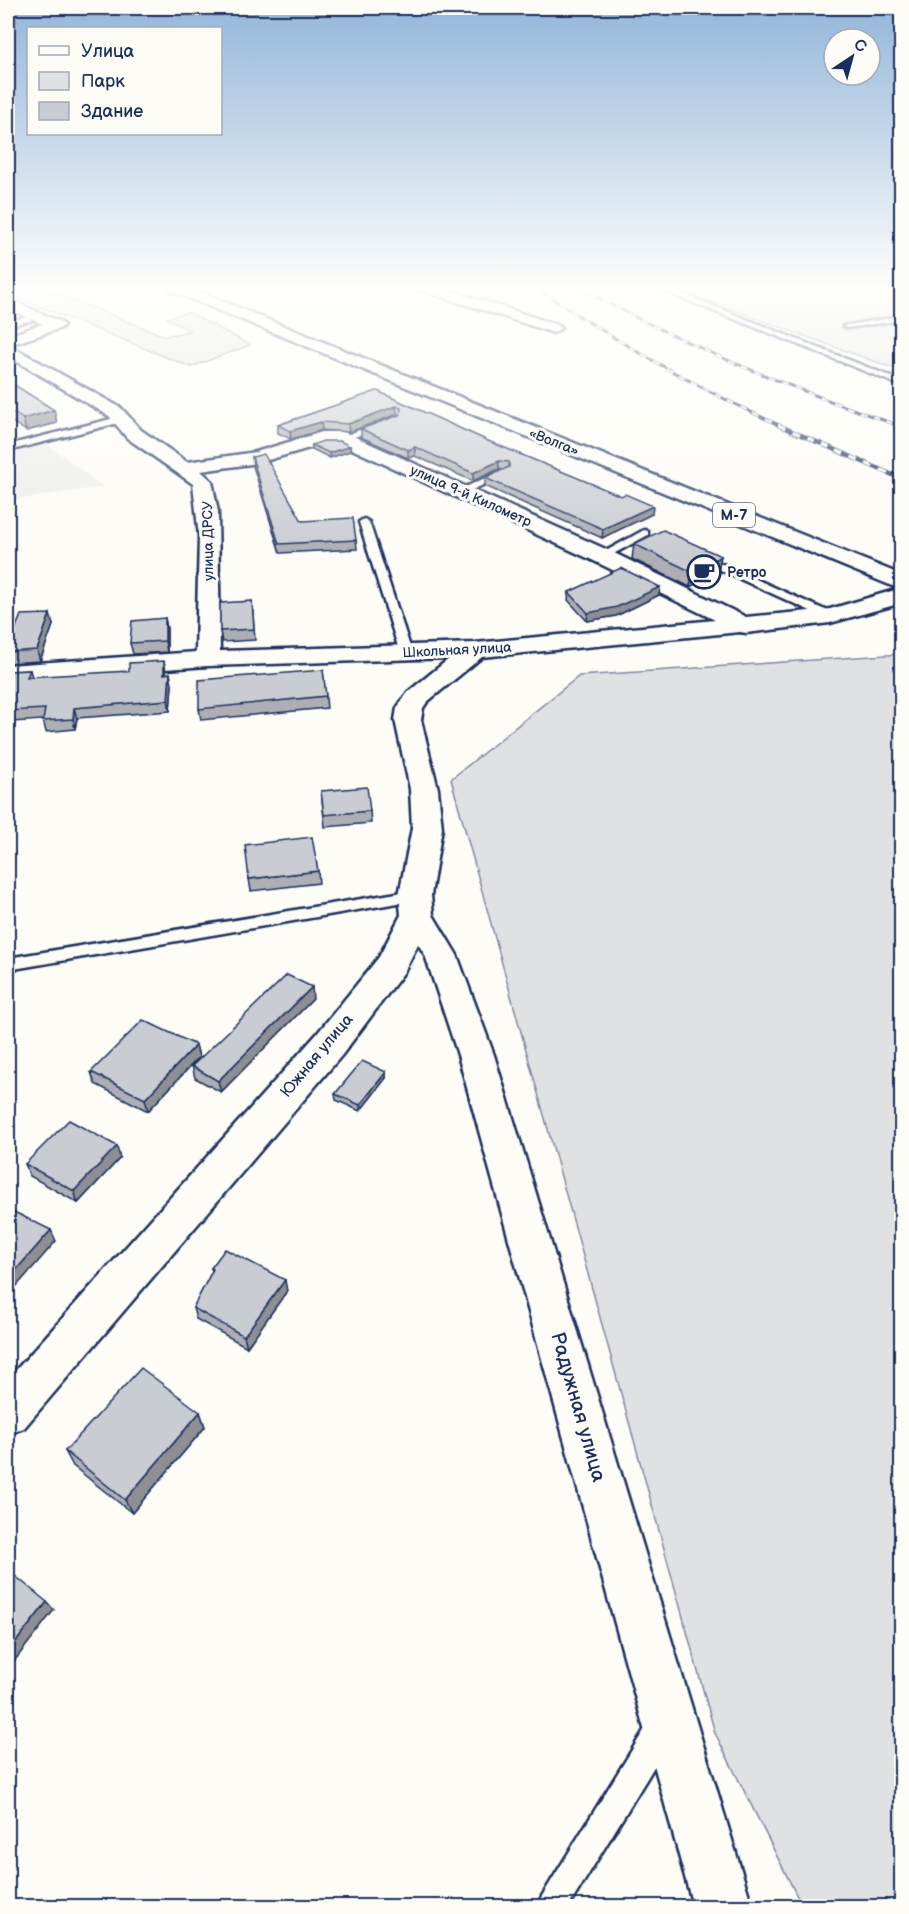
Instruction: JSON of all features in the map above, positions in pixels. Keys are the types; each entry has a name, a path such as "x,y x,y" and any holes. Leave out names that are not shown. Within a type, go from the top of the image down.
{"main road":[{"name":"улица ДРСУ","path":"47,376 123,419 134,434 206,486 209,519 208,660"},
{"name":"«Волга»","path":"394,376 902,583"},
{"name":"улица 9-й Километр","path":"184,468 258,457 322,438 344,438 602,556 746,626"},
{"name":"Школьная улица","path":"8,673 208,660 475,650 746,626 830,616 902,595"},
{"name":"Южная улица","path":"8,1412 329,1045 392,964 416,905 427,828 424,789 408,720 410,708 417,697 475,650"},
{"name":"Радужная улица","path":"416,905 441,955 477,1055 723,1906"}],"lane":[{"path":"883,376 902,384"},
{"path":"8,448 123,419"},
{"path":"344,438 386,423"},
{"path":"8,435 20,445"},
{"path":"460,492 503,473"},
{"path":"364,522 406,653"},
{"path":"602,556 644,533"},
{"path":"695,555 830,616"},
{"path":"8,964 416,905"},
{"path":"552,1906 668,1718"}],"shaded area":[{"path":"44,441 103,487 8,501 8,451"}],"green space":[{"path":"901,654 901,1906 802,1906 715,1733 451,779 579,676"}],"building":[{"path":"8,381 54,410 23,419 8,409"},
{"path":"377,391 488,441 621,496 625,494 653,506 603,529 485,478 509,467 509,462 499,461 473,473 415,447 408,450 361,429 400,415 401,408 396,406 348,424 321,422 290,431 278,425"},
{"path":"323,441 340,441 350,446 329,453 312,445"},
{"path":"264,454 302,521 353,518 356,540 279,544 252,457"},
{"path":"663,530 721,556 692,572 634,544"},
{"path":"621,568 660,587 617,607 588,613 569,592"},
{"path":"252,601 254,629 220,631 220,603"},
{"path":"50,614 37,650 8,652 21,615"},
{"path":"165,618 165,641 130,643 132,621"},
{"path":"164,661 164,674 170,673 168,700 74,708 73,719 43,721 45,709 8,711 8,671 30,670 27,677 129,671 129,663"},
{"path":"323,670 326,696 199,709 199,680"},
{"path":"367,787 370,811 324,815 321,791"},
{"path":"312,837 318,871 249,879 245,845"},
{"path":"287,975 312,987 218,1081 192,1066"},
{"path":"143,1020 196,1045 145,1099 91,1072"},
{"path":"362,1061 386,1072 360,1105 335,1094"},
{"path":"69,1120 117,1146 74,1191 25,1164"},
{"path":"8,1209 51,1230 8,1279"},
{"path":"225,1249 285,1280 244,1336 193,1308 213,1269 211,1268"},
{"path":"141,1368 200,1412 125,1500 65,1451"},
{"path":"8,1570 47,1602 8,1652"}],"railway":[{"path":"682,376 781,426"},
{"path":"767,376 900,426"},
{"path":"778,425 902,479"},
{"path":"896,425 902,427"}],"place":[{"name":"Ретро","path":"704,572"}]}
